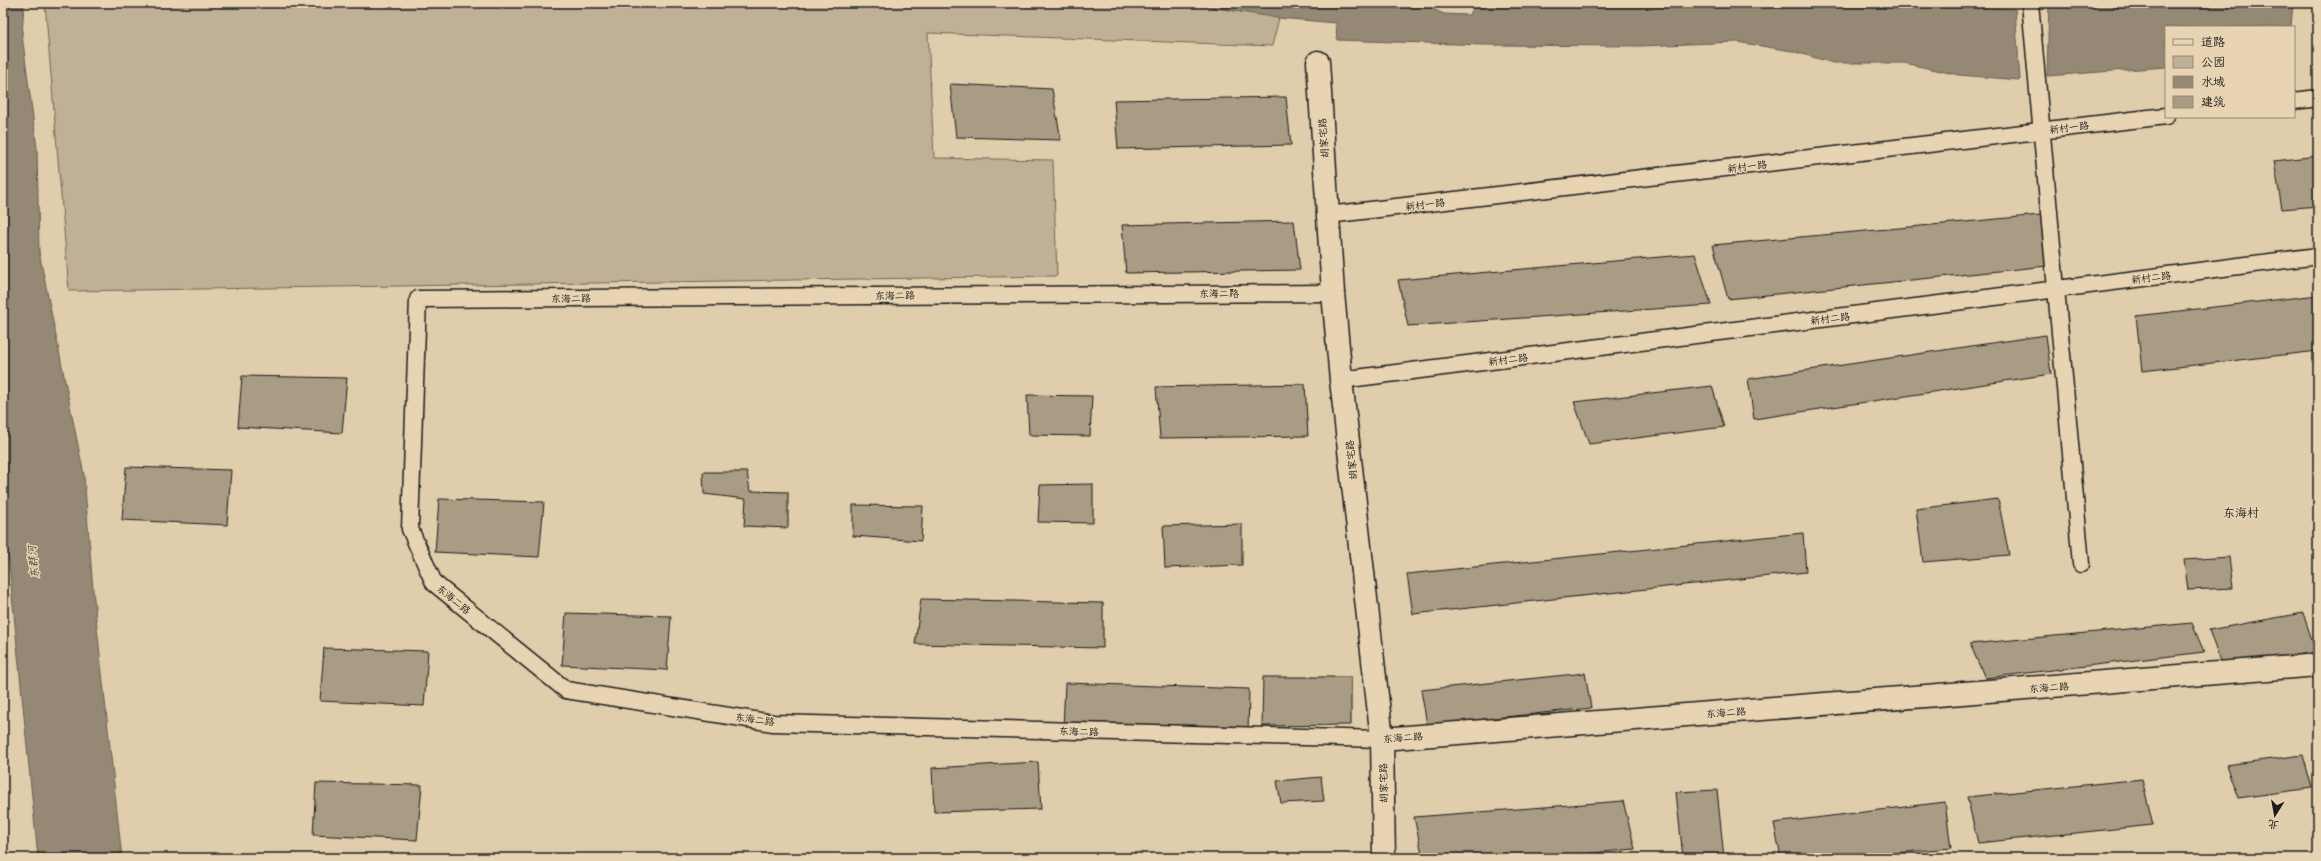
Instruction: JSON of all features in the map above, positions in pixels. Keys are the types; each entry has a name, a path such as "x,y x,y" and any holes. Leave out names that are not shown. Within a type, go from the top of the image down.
{"street":[{"name":"胡家宅路","path":"1318,62 1333,293 1382,739 1384,858"},
{"name":"东海二路","path":"1382,739 2318,665"}],"lane":[{"path":"2030,3 2081,564"},
{"path":"2295,101 2318,98"},
{"name":"新村一路","path":"1328,215 2165,116"},
{"name":"新村二路","path":"1342,380 2318,256"},
{"name":"东海二路","path":"1333,293 418,299 410,529 434,583 566,690 773,723 1382,739"}],"green space":[{"path":"45,3 1186,3 1279,18 1272,46 928,33 934,158 1053,160 1057,276 69,291"}],"water":[{"name":"东群河","path":"3,3 24,3 22,35 37,148 39,252 84,475 93,590 122,858 38,858 3,503"},
{"path":"1186,3 1419,3 1444,14 1469,15 1477,3 1846,3 2015,9 2020,80 1959,75 1904,63 1833,63 1792,51 1737,42 1641,46 1485,45 1337,40 1336,23 1279,18"},
{"path":"2049,3 2293,3 2291,26 2165,26 2165,67 2047,76"}],"building":[{"path":"950,84 1052,89 1061,140 956,137"},
{"path":"1286,97 1291,145 1118,149 1114,100"},
{"path":"2318,156 2318,206 2282,209 2274,161"},
{"path":"2041,215 2047,266 1728,299 1713,245"},
{"path":"1294,221 1300,270 1126,273 1122,225"},
{"path":"1695,254 1711,305 1408,326 1398,280"},
{"path":"2318,295 2318,351 2142,371 2136,316"},
{"path":"2046,335 2051,374 1754,419 1748,379"},
{"path":"242,376 347,378 342,433 238,427"},
{"path":"1305,384 1308,436 1160,438 1156,387"},
{"path":"1712,386 1724,427 1589,444 1574,402"},
{"path":"1027,395 1092,396 1090,436 1029,435"},
{"path":"126,467 231,470 227,525 122,520"},
{"path":"703,472 747,472 750,491 788,492 788,528 744,526 746,499 704,494"},
{"path":"1093,484 1093,523 1038,522 1040,485"},
{"path":"439,499 544,502 539,557 435,552"},
{"path":"1998,499 2009,555 1923,562 1916,509"},
{"path":"853,505 923,506 921,541 853,536"},
{"path":"1242,524 1242,565 1165,568 1163,526"},
{"path":"1803,533 1806,572 1413,614 1407,574"},
{"path":"2229,557 2233,588 2188,590 2184,560"},
{"path":"921,599 1103,603 1103,648 915,644"},
{"path":"566,613 671,616 667,670 562,665"},
{"path":"2303,613 2316,652 2222,667 2209,630"},
{"path":"2192,623 2204,652 1985,678 1970,644"},
{"path":"324,648 428,651 424,706 320,701"},
{"path":"1585,673 1591,708 1427,725 1421,690"},
{"path":"1263,677 1351,677 1351,725 1262,726"},
{"path":"1065,683 1249,689 1248,735 1063,728"},
{"path":"2303,755 2312,788 2238,798 2226,765"},
{"path":"1038,762 1041,809 934,812 932,768"},
{"path":"1321,777 1324,801 1281,803 1277,781"},
{"path":"2142,779 2153,825 1978,843 1967,797"},
{"path":"316,783 422,785 417,840 313,835"},
{"path":"1717,790 1724,858 1683,858 1676,792"},
{"path":"1623,801 1635,849 1541,858 1423,858 1414,817"},
{"path":"1945,802 1951,848 1840,858 1781,858 1774,823"},
{"path":"1368,855 1368,858 1327,858"}],"district":[{"name":"东海村","path":"2241,513"}]}
